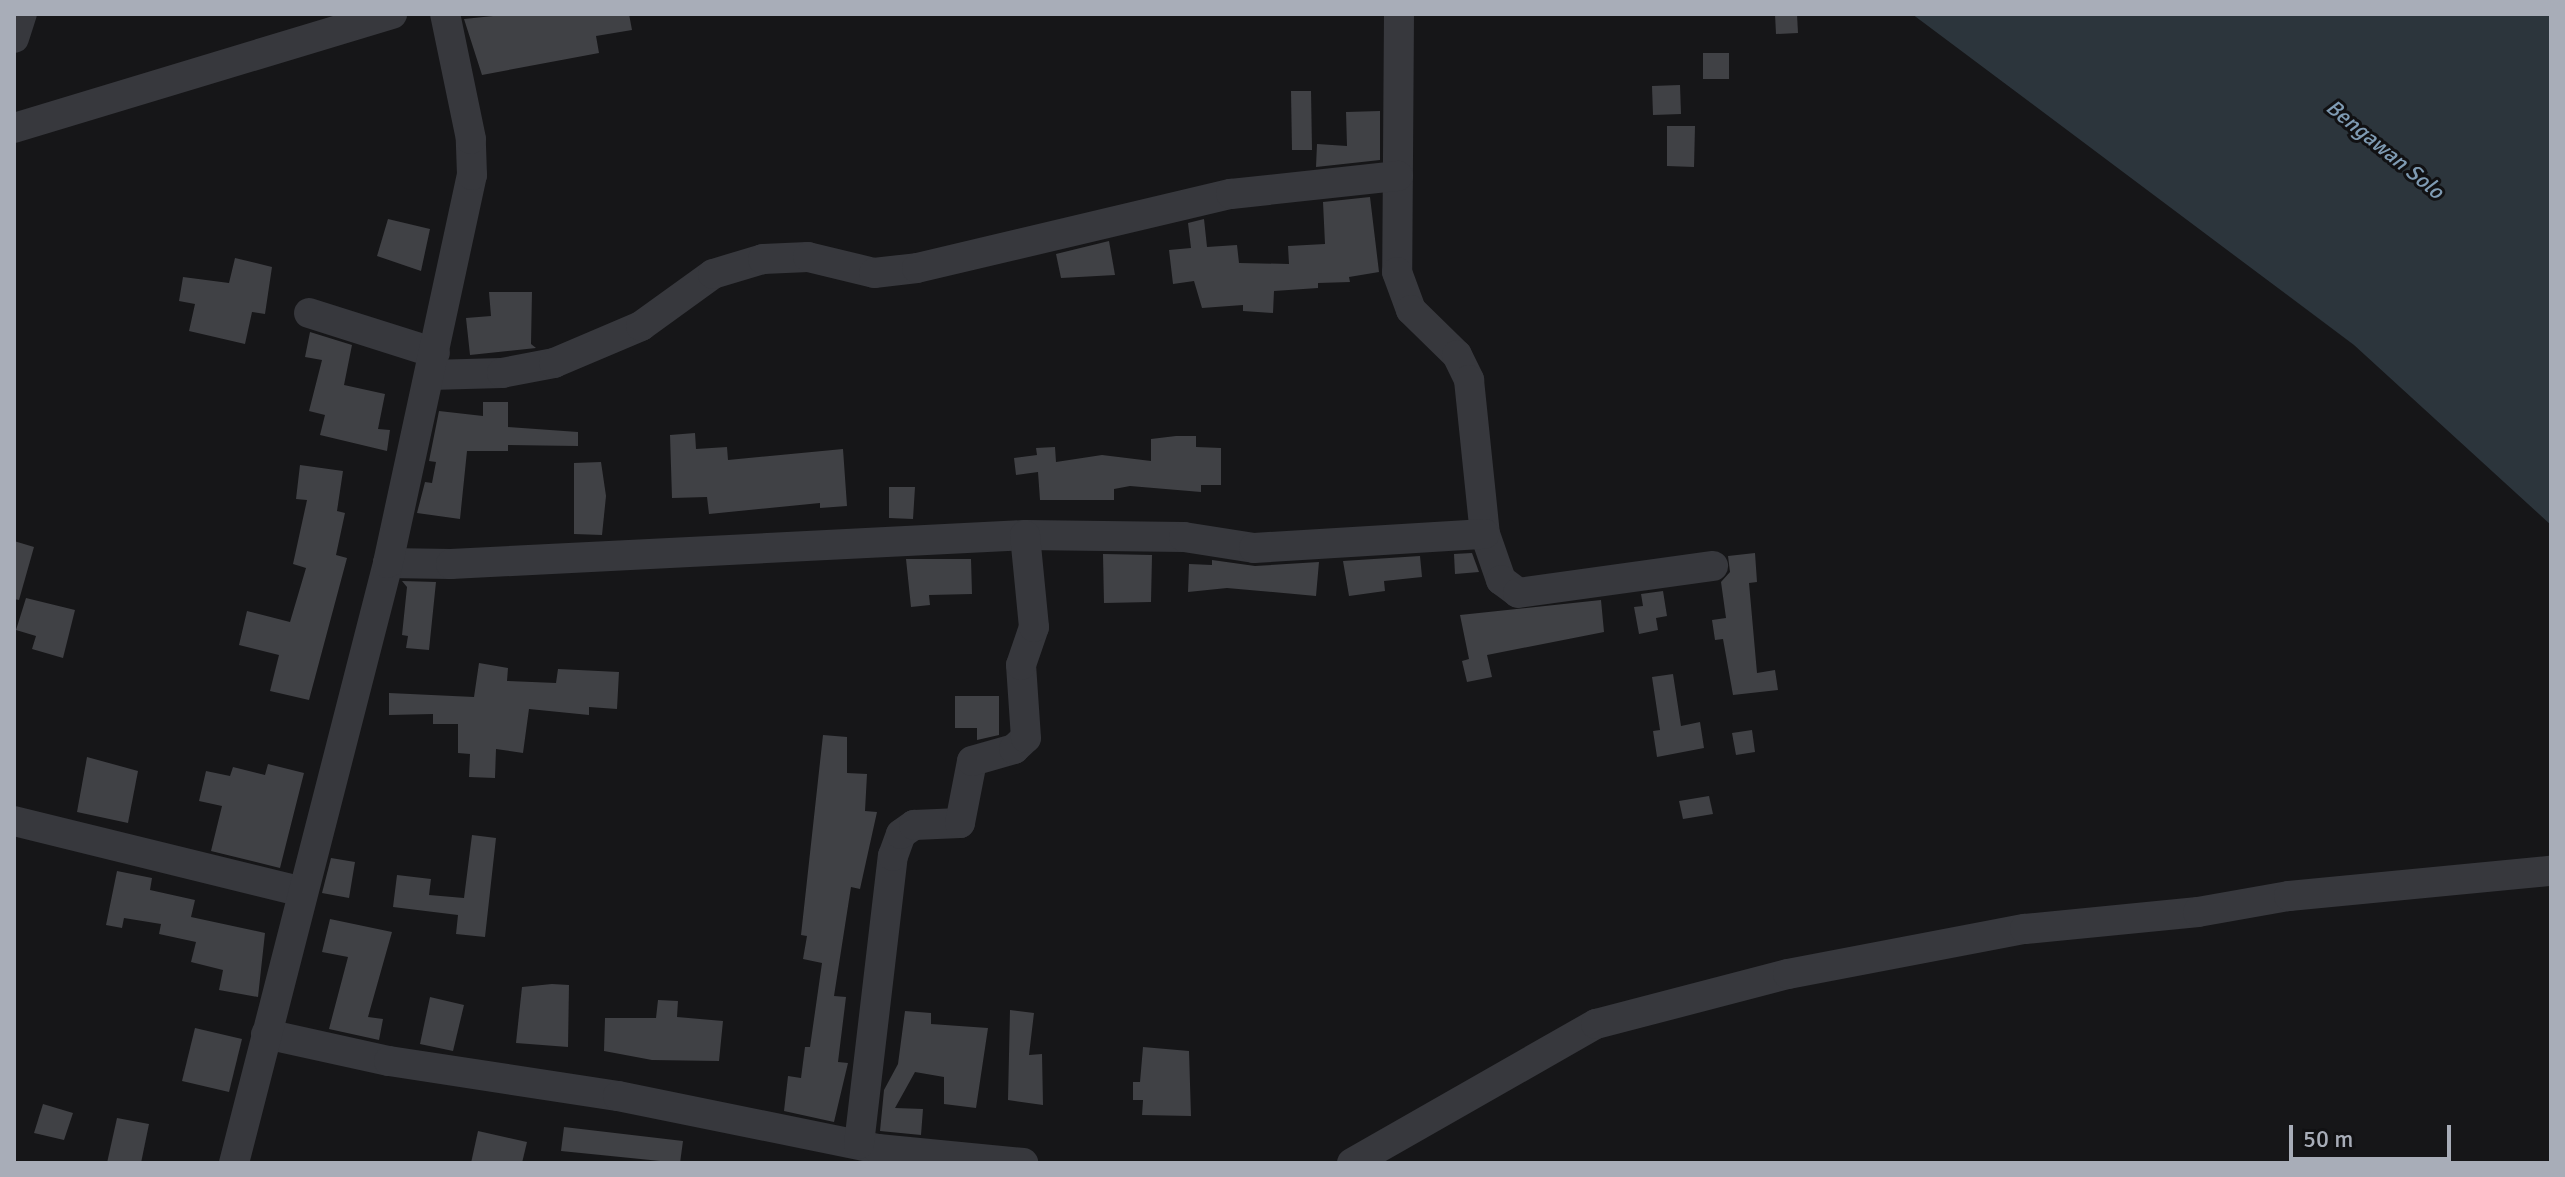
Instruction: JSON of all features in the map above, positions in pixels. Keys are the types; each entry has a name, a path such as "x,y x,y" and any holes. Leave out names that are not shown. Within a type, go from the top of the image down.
{"street":[{"path":"14,38 22,14"},
{"path":"14,128 392,14"},
{"path":"234,1163 300,891 388,563 472,175 471,139 445,14"},
{"path":"1399,14 1397,272 1411,310 1457,355 1469,380 1485,534 1501,580 1518,593 1713,566"},
{"path":"309,313 433,364 502,373 554,363 641,326 713,274 763,259 808,257 874,273 917,268 1231,194 1398,176"},
{"path":"388,563 451,564 1025,535 1184,537 1254,548 1485,534"},
{"path":"859,1144 893,856 901,834 914,825 960,823 972,761 1020,747 1026,738 1021,665 1034,627 1025,535"},
{"path":"14,821 300,891"},
{"path":"1352,1163 1552,1046 1615,1016 1788,974 2025,929 2198,912 2289,896 2551,871"},
{"path":"266,1034 389,1061 618,1096 859,1144 1023,1163"}],"water":[{"name":"Bengawan Solo","path":"1912,14 2551,14 2551,525 2354,345"}],"building":[{"path":"513,14 629,14 632,30 596,36 599,53 482,75 464,19"},
{"path":"1775,14 1797,14 1798,33 1776,34"},
{"path":"1703,53 1729,53 1729,79 1703,79"},
{"path":"1680,85 1681,114 1653,115 1652,86"},
{"path":"1291,91 1311,91 1312,150 1292,150"},
{"path":"1380,111 1380,160 1316,167 1317,144 1347,146 1346,112"},
{"path":"1667,126 1695,126 1694,167 1667,166"},
{"path":"1370,197 1379,272 1349,277 1350,282 1318,283 1318,288 1274,291 1273,313 1243,311 1243,305 1202,308 1194,281 1173,284 1169,250 1191,248 1188,223 1204,219 1207,247 1237,245 1239,263 1289,264 1288,246 1325,244 1323,202"},
{"path":"388,219 430,229 421,271 377,256"},
{"path":"1109,241 1115,275 1061,278 1056,254"},
{"path":"235,258 272,267 265,314 252,312 245,344 189,331 195,304 179,301 183,277 229,283"},
{"path":"489,292 532,292 531,344 536,348 470,355 466,318 491,316"},
{"path":"310,332 352,345 344,385 385,394 378,429 390,430 387,451 320,435 325,415 309,411 322,360 305,357"},
{"path":"483,402 508,402 508,427 578,432 578,446 508,445 508,451 467,451 460,519 417,513 425,482 432,483 436,462 429,461 439,411 483,416"},
{"path":"695,433 696,449 727,447 728,460 843,449 847,506 820,508 820,503 709,514 707,497 672,498 670,435"},
{"path":"1196,436 1196,447 1221,448 1221,485 1201,485 1201,492 1130,486 1114,489 1114,500 1040,500 1038,472 1016,475 1014,458 1037,455 1036,448 1055,447 1056,462 1102,455 1151,461 1151,439"},
{"path":"601,462 606,496 602,535 574,534 574,463"},
{"path":"300,465 343,471 337,511 345,513 336,555 347,558 309,700 270,691 279,655 239,645 247,611 290,622 306,568 293,564 307,500 296,499"},
{"path":"889,487 915,487 913,519 889,518"},
{"path":"14,541 34,547 19,600 14,599"},
{"path":"1472,553 1479,572 1455,574 1454,554"},
{"path":"1755,553 1757,582 1749,583 1757,673 1775,670 1778,690 1733,695 1723,639 1715,640 1712,620 1726,618 1721,582 1730,572 1728,556"},
{"path":"1103,554 1152,555 1151,602 1104,603"},
{"path":"1420,556 1422,577 1384,581 1385,591 1349,596 1343,561"},
{"path":"906,559 971,559 972,594 929,595 930,605 911,607"},
{"path":"1212,560 1255,566 1319,562 1316,596 1227,588 1188,592 1189,564 1212,565"},
{"path":"402,581 436,582 429,650 406,648 408,636 402,635 407,587"},
{"path":"1663,591 1667,616 1656,618 1658,630 1639,634 1634,607 1643,606 1641,594"},
{"path":"26,598 75,610 63,658 32,649 36,636 16,630"},
{"path":"1601,600 1604,632 1487,655 1492,677 1467,682 1462,661 1469,659 1460,615"},
{"path":"479,663 508,668 507,681 556,683 558,669 619,672 617,709 589,707 589,715 529,709 523,753 496,749 495,778 469,777 470,754 458,753 458,724 433,724 433,714 389,715 389,693 474,697"},
{"path":"1673,674 1681,726 1700,722 1704,748 1657,757 1653,731 1660,730 1652,677"},
{"path":"955,696 999,696 999,735 977,740 977,728 955,728"},
{"path":"1752,730 1755,752 1736,755 1732,733"},
{"path":"823,735 847,737 847,773 867,774 865,811 877,812 860,889 851,887 834,996 846,997 838,1062 848,1063 834,1122 784,1111 788,1076 801,1078 805,1047 810,1047 822,963 803,959 807,936 801,935"},
{"path":"87,757 138,771 128,823 77,812"},
{"path":"268,764 304,773 280,868 211,851 222,806 199,801 206,771 230,776 233,767 265,775"},
{"path":"1709,796 1713,814 1683,819 1679,801"},
{"path":"472,835 496,838 485,937 456,934 458,915 393,907 397,875 431,879 429,895 464,898"},
{"path":"331,858 355,862 349,898 322,893"},
{"path":"117,871 152,878 150,890 195,900 191,917 265,933 258,997 219,990 223,970 191,962 196,942 159,934 161,924 124,918 122,928 106,925"},
{"path":"330,919 392,932 368,1017 383,1019 379,1040 329,1029 348,957 322,952"},
{"path":"569,985 568,1047 516,1043 522,987"},
{"path":"430,997 464,1005 453,1051 420,1044"},
{"path":"658,1000 678,1001 677,1017 723,1021 719,1061 652,1060 604,1051 605,1018 656,1018"},
{"path":"1010,1010 1034,1013 1029,1055 1042,1054 1043,1105 1008,1100"},
{"path":"905,1011 931,1013 931,1024 988,1028 976,1108 944,1104 944,1077 915,1072 895,1108 923,1109 921,1135 880,1131 884,1090 898,1064"},
{"path":"195,1028 242,1039 229,1092 182,1081"},
{"path":"1143,1047 1189,1051 1191,1116 1142,1115 1143,1100 1133,1100 1133,1082 1140,1082"},
{"path":"43,1104 73,1113 64,1140 34,1133"},
{"path":"117,1118 149,1124 141,1163 107,1163"},
{"path":"564,1127 683,1141 680,1163 561,1151"},
{"path":"478,1131 527,1142 522,1163 471,1163"}]}
